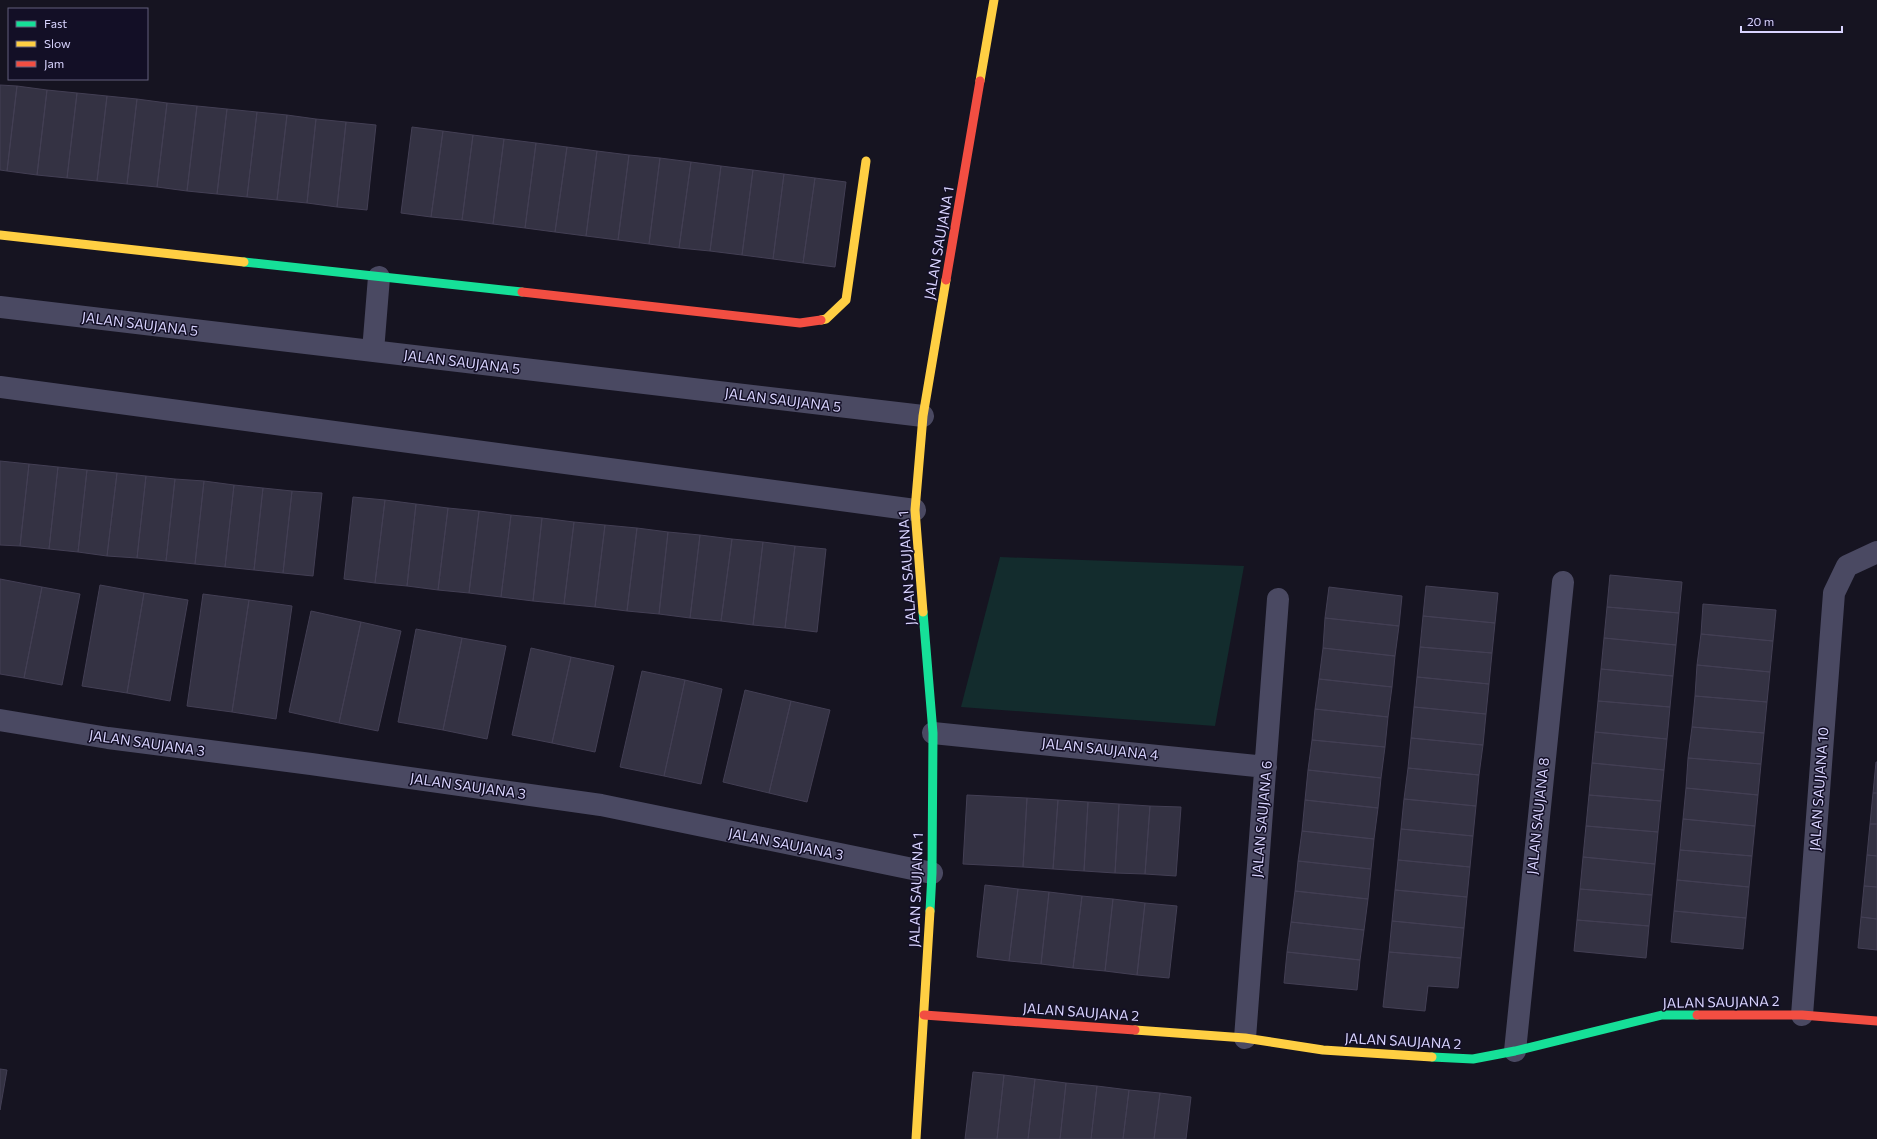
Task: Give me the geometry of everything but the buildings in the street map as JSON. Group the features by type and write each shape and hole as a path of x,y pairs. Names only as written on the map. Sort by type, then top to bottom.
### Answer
{"street":[{"name":"JALAN SAUJANA 1","path":"916,1139 932,873 933,733 915,510 923,416 994,0"},
{"path":"0,235 800,323 826,319 846,300 866,161"},
{"path":"373,351 380,277"},
{"name":"JALAN SAUJANA 5","path":"0,307 923,416"},
{"path":"0,387 915,510"},
{"name":"JALAN SAUJANA 10","path":"1802,1015 1834,593 1847,566 1877,552"},
{"name":"JALAN SAUJANA 8","path":"1515,1051 1563,582"},
{"name":"JALAN SAUJANA 6","path":"1245,1038 1278,600"},
{"name":"JALAN SAUJANA 3","path":"0,720 108,738 311,764 601,805 932,873"},
{"name":"JALAN SAUJANA 4","path":"933,733 1266,767"},
{"name":"JALAN SAUJANA 2","path":"924,1015 1245,1038 1324,1050 1473,1059 1515,1051 1662,1015 1802,1015 1877,1020"}],"green space":[{"path":"1000,557 1244,566 1215,726 961,707"}],"traffic: fast":[{"path":"244,262 522,292"},
{"path":"923,612 933,733 932,873 930,911"},
{"path":"1432,1057 1473,1059 1515,1051 1662,1015 1697,1015"}],"traffic: slow":[{"path":"980,81 994,0"},
{"path":"821,320 826,319 846,300 866,161"},
{"path":"0,235 244,262"},
{"path":"923,612 915,510 923,416 946,280"},
{"path":"916,1139 930,911"},
{"path":"1135,1030 1245,1038 1323,1050 1432,1057"}],"traffic: jam":[{"path":"946,280 980,81"},
{"path":"522,292 800,323 821,320"},
{"path":"924,1015 1135,1030"},
{"path":"1697,1015 1802,1015 1877,1021"}]}
